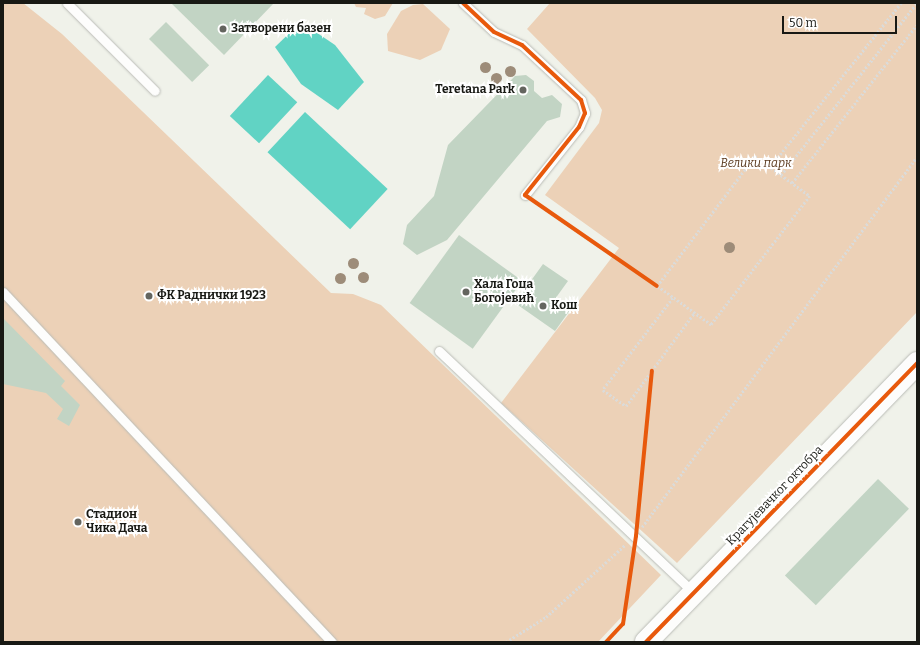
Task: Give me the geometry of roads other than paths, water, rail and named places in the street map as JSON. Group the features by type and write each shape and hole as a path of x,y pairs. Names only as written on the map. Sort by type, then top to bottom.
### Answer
{"street":[{"name":"Крагујевачког октобра","path":"646,642 917,363"}],"lane":[{"path":"67,3 155,91"},
{"path":"463,3 494,32 522,45 581,100 586,113 579,127 525,195"},
{"path":"3,292 332,642"},
{"path":"439,351 636,536 694,593"}],"water":[{"path":"301,22 335,45 364,82 338,110 301,84 275,47"},
{"path":"268,75 297,102 259,143 230,116"},
{"path":"305,112 388,189 350,229 267,152"}],"place":[{"name":"Затворени базен","path":"223,29"},
{"name":"Teretana Park","path":"523,90"},
{"name":"Хала Гоца Богојевић","path":"466,292"},
{"name":"ФК Раднички 1923","path":"149,296"},
{"name":"Кош","path":"543,306"},
{"name":"Стадион Чика Дача","path":"78,522"}],"park label":[{"name":"Велики парк","path":"756,164"}]}
